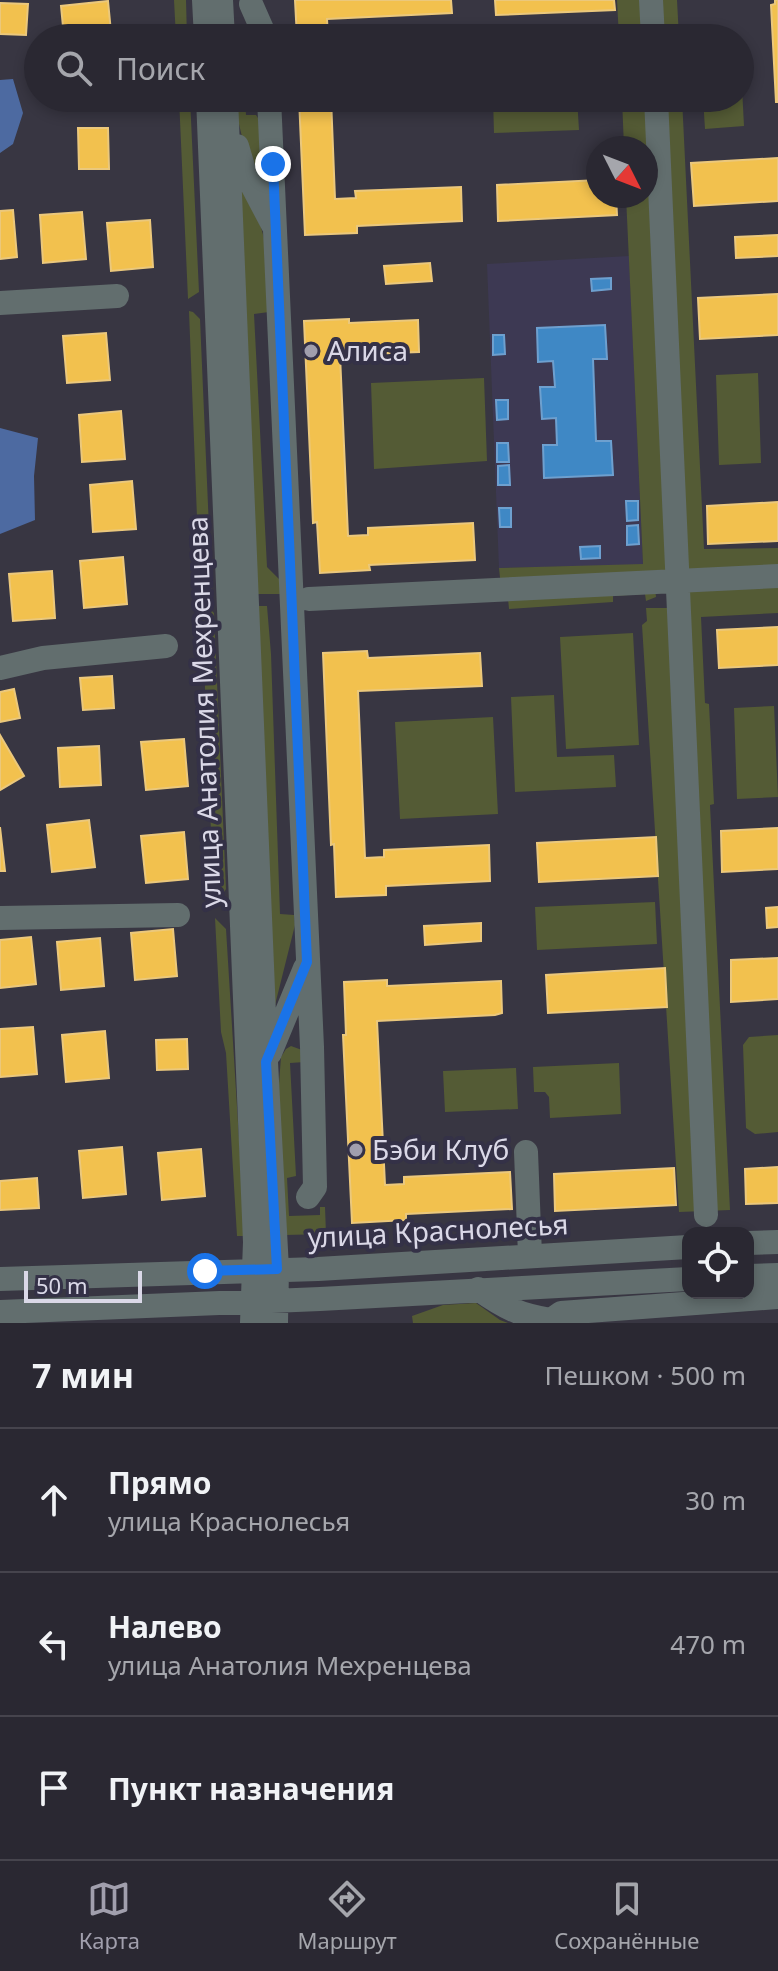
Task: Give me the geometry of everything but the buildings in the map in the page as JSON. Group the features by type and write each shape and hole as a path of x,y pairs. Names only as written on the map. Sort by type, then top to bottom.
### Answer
{"street":[{"path":"204,0 205,24"},
{"path":"221,0 222,24"},
{"path":"651,0 652,24"},
{"path":"251,4 260,24"},
{"name":"улица Анатолия Мехренцева","path":"209,112 266,1270"},
{"name":"улица Анатолия Мехренцева","path":"227,112 270,1053 264,1312"},
{"name":"улица Анатолия Мехренцева","path":"229,112 244,170 276,231"},
{"name":"улица Анатолия Мехренцева","path":"270,112 312,1047 315,1187 308,1197"},
{"path":"657,112 706,1215"},
{"path":"244,170 260,172 273,164"},
{"path":"0,303 117,296"},
{"path":"309,599 778,576"},
{"path":"0,668 43,658 166,646"},
{"path":"0,918 178,915"},
{"name":"улица Анатолия Мехренцева","path":"270,1053 307,962"},
{"path":"270,1053 283,1040 298,1040 312,1047"},
{"path":"526,1152 530,1255"},
{"path":"754,1243 778,1242"},
{"name":"улица Краснолесья","path":"0,1279 266,1270 682,1247"},
{"path":"754,1276 778,1275"},
{"path":"0,1312 69,1316 264,1312 478,1289 682,1279"},
{"path":"478,1289 522,1316 551,1320 561,1313 778,1297"}],"shaded area":[{"path":"629,256 643,565 499,568 487,264"}],"green space":[{"path":"174,0 186,0 187,24 175,24"},
{"path":"617,0 677,0 678,24 618,24"},
{"path":"180,112 191,112 199,292 188,299"},
{"path":"236,112 256,115 260,121 262,163 257,166 248,163"},
{"path":"493,112 578,112 579,130 494,133"},
{"path":"623,112 683,112 704,549 778,548 778,613 701,617 714,804 710,805 730,1210 679,1212 642,625 647,621 646,608 673,608 680,578 501,587 499,568 643,564 627,208 658,208 658,136 624,136"},
{"path":"704,112 743,112 744,126 705,129"},
{"path":"234,175 261,227 267,250 269,312 254,314 267,567 279,579 284,594 255,594"},
{"path":"189,311 200,319 212,598 204,599 200,595"},
{"path":"758,373 761,463 719,465 716,375"},
{"path":"484,378 487,461 374,469 371,383"},
{"path":"655,588 656,597 646,601 645,594 613,596 613,602 509,609 508,598"},
{"path":"256,606 267,606 271,654 280,914 294,915 295,925 274,1009"},
{"path":"204,611 214,613 226,889 214,904 202,615"},
{"path":"633,633 639,745 566,749 560,637"},
{"path":"554,695 557,757 614,755 616,787 515,792 511,697"},
{"path":"774,706 778,797 737,799 734,708"},
{"path":"493,717 498,814 400,819 395,722"},
{"path":"655,902 657,944 537,950 535,907"},
{"path":"215,918 226,929 245,1236 237,1236"},
{"path":"778,1035 778,1132 755,1134 746,1128 743,1045 749,1037"},
{"path":"291,1046 302,1050 305,1062 290,1063 296,1176 287,1178 289,1216 320,1215 320,1207 325,1207 326,1234 285,1235 278,1096 281,1057"},
{"path":"619,1063 621,1114 550,1118 549,1097 545,1092 534,1092 533,1067"},
{"path":"516,1068 518,1109 445,1112 443,1071"},
{"path":"476,1303 508,1323 413,1323 412,1316 443,1305"}],"water":[{"path":"13,79 23,113 13,144 0,153 0,80"},
{"path":"0,428 38,438 34,476 35,520 0,534"}],"place":[{"name":"Алиса","path":"311,351"},
{"name":"Бэби Клуб","path":"356,1150"}],"route":[{"path":"205,1271 277,1269 266,1062 307,962 273,164"}]}
